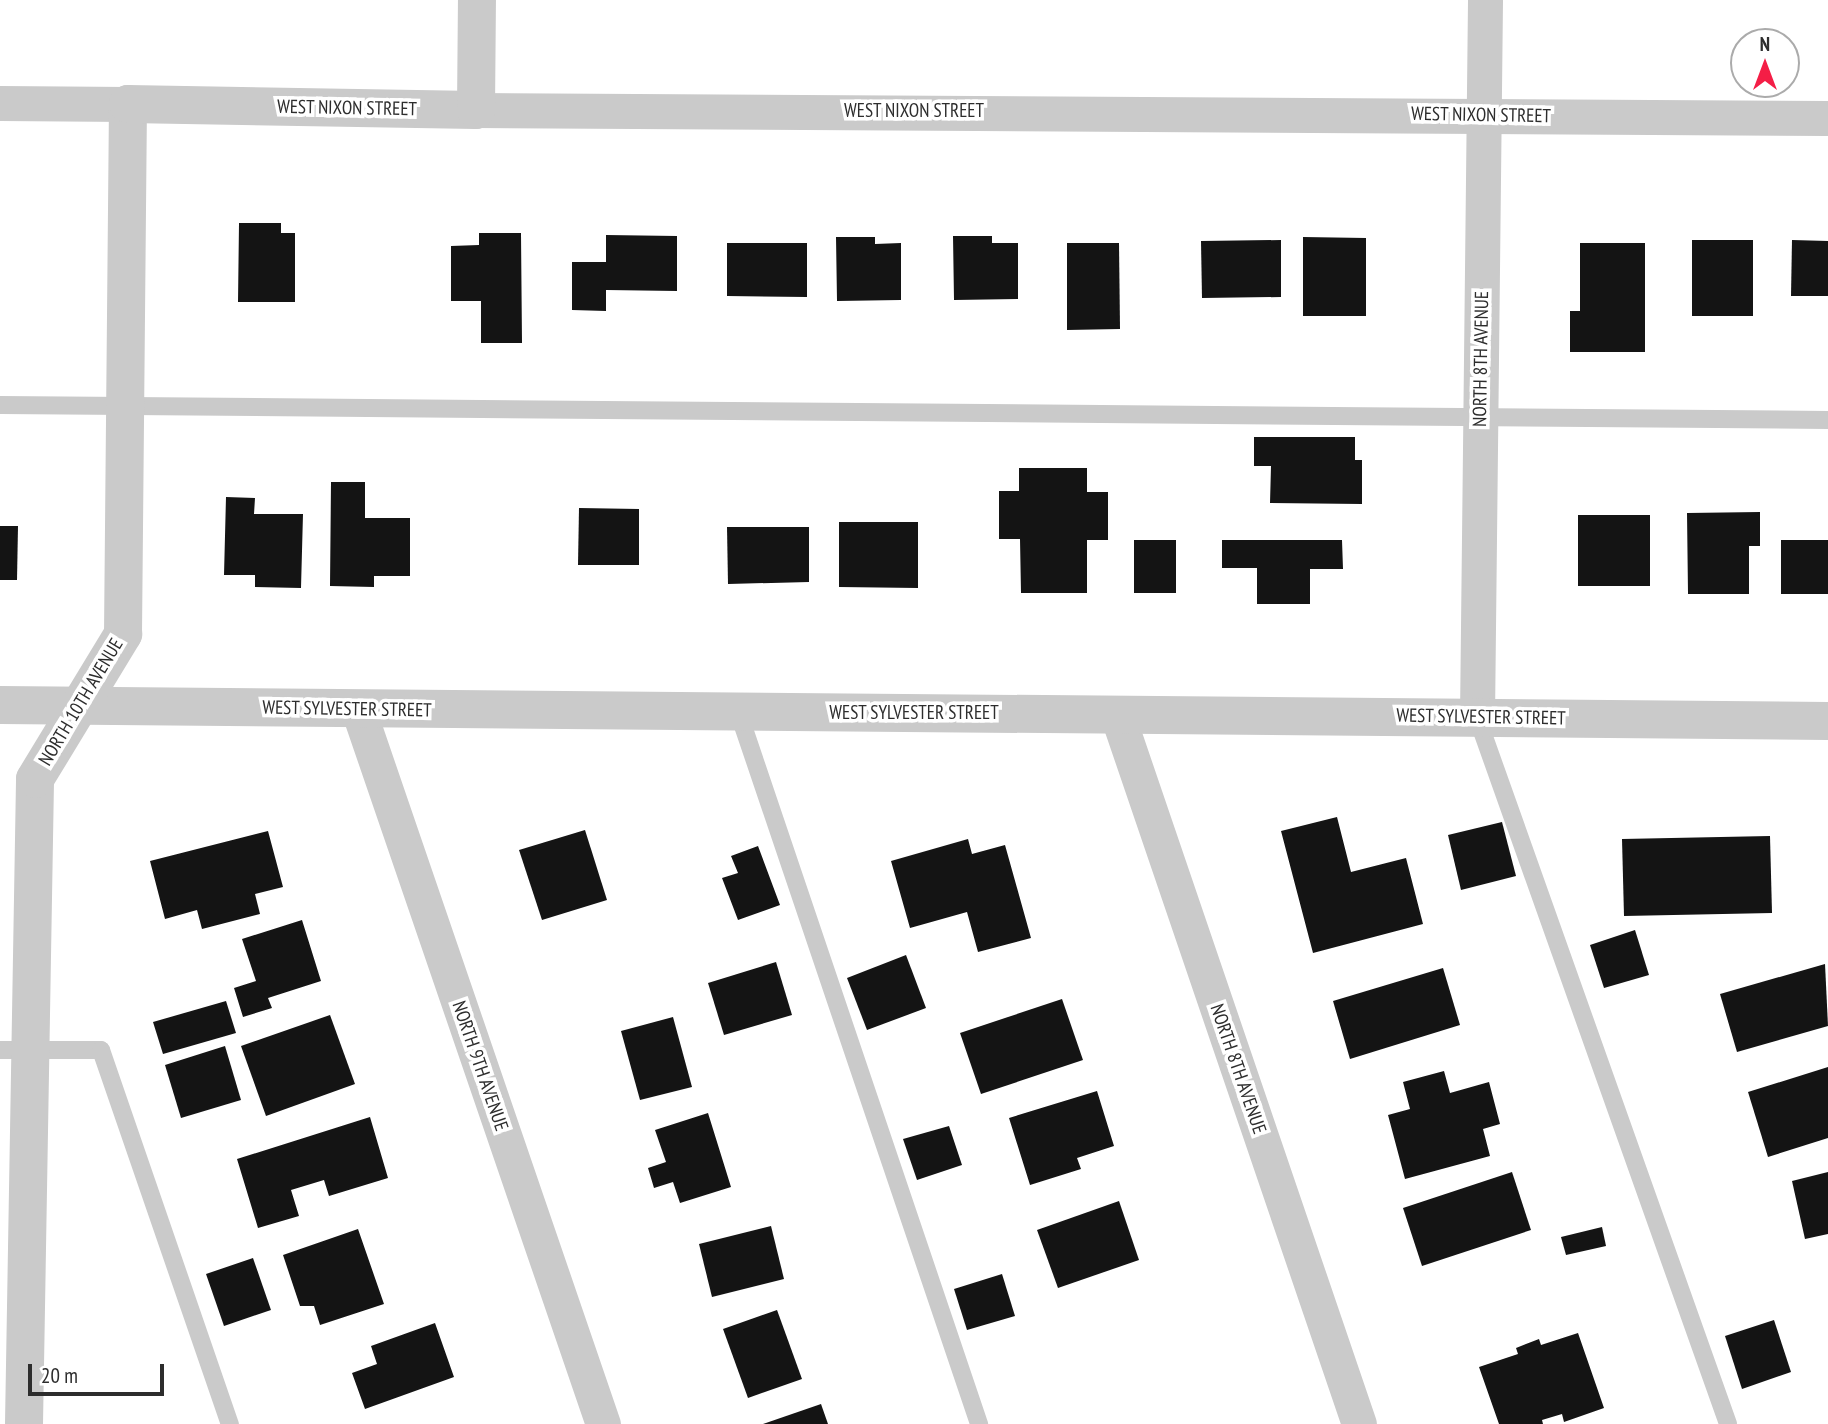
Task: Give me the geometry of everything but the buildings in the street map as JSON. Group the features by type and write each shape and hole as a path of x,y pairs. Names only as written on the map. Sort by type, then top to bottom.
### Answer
{"street":[{"path":"476,110 477,0"},
{"name":"NORTH 8TH AVENUE","path":"1477,717 1485,0"},
{"name":"WEST NIXON STREET","path":"0,103 476,110 1828,118"},
{"name":"NORTH 10TH AVENUE","path":"16,1407 15,1049 35,779 123,634 128,104"},
{"name":"WEST SYLVESTER STREET","path":"0,705 1828,721"},
{"name":"NORTH 9TH AVENUE","path":"358,709 603,1424"},
{"name":"NORTH 8TH AVENUE","path":"1117,714 1359,1424"}],"lane":[{"path":"0,405 1828,420"},
{"path":"738,711 979,1424"},
{"path":"1477,717 1728,1424"},
{"path":"15,1049 101,1050 230,1424"}]}
